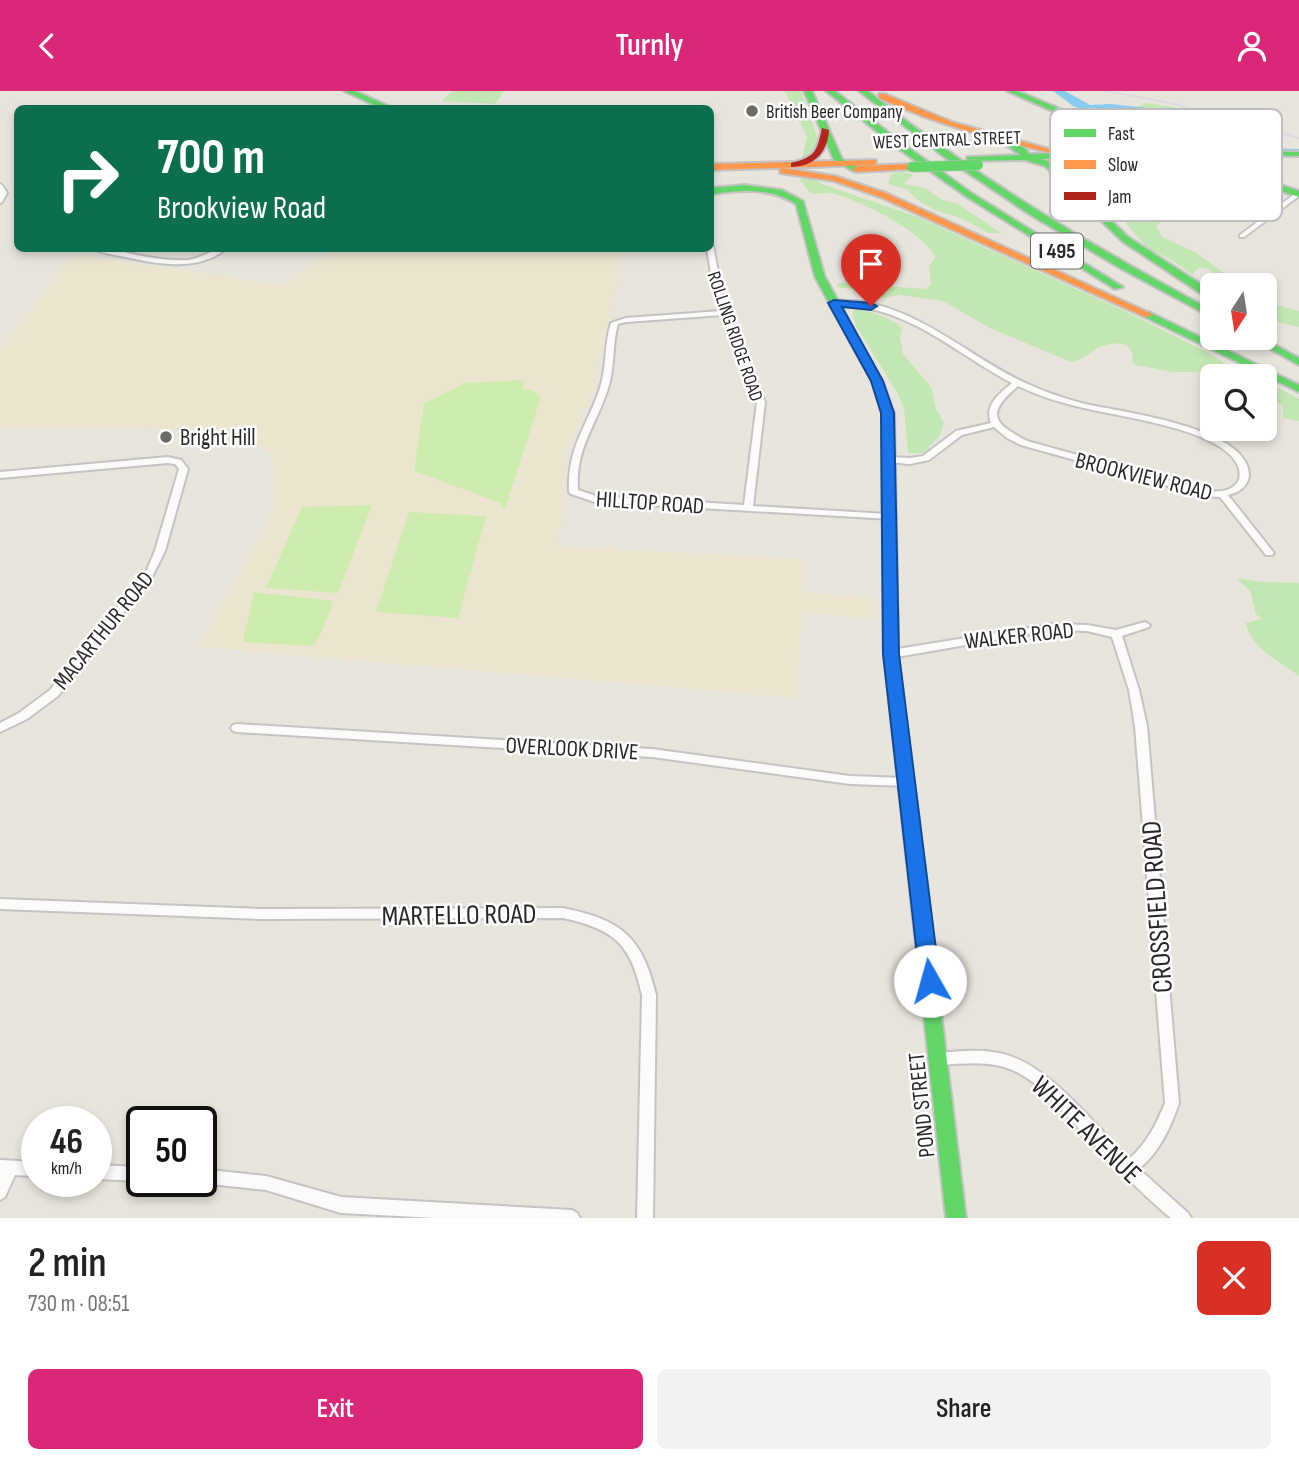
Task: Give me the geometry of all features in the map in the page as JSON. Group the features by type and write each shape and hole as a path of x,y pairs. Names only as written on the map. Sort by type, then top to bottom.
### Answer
{"main road":[{"path":"348,91 381,105"},
{"path":"808,91 825,130 849,166 863,181 896,200"},
{"name":"I 495","path":"830,91 910,155 1004,219 1106,280 1299,388"},
{"name":"I 495","path":"863,91 921,137 1007,196 1094,249 1200,308"},
{"path":"874,91 904,107 1004,140 1050,151"},
{"path":"1011,91 1050,109"},
{"path":"788,168 811,161 819,155 825,144 825,130"},
{"path":"1004,140 1023,151 1020,160"},
{"name":"WEST CENTRAL STREET","path":"714,169 974,162 1050,157"},
{"name":"WEST CENTRAL STREET","path":"1020,160 1050,162"},
{"name":"WEST CENTRAL STREET","path":"849,166 873,162 908,164"},
{"path":"1044,162 1050,168"},
{"path":"788,168 837,177 896,200 1127,303 1299,388"},
{"path":"1282,186 1298,194"},
{"name":"POND STREET","path":"714,191 751,187 772,189 797,199 804,211 814,261 881,390 888,413 891,654 956,1218"},
{"path":"1106,221 1125,239 1200,288"},
{"path":"1278,337 1299,350"},
{"path":"1277,350 1299,362"}],"street":[{"path":"0,186 4,193 0,201"},
{"path":"1282,206 1298,194"},
{"path":"1241,236 1261,221"},
{"path":"117,252 183,262 202,260 217,252"},
{"name":"ROLLING RIDGE ROAD","path":"711,252 716,286 725,313 761,402 748,509"},
{"name":"BROOKVIEW ROAD","path":"834,303 871,306 924,325 1017,383 1068,402 1181,427 1215,440 1238,458 1245,474 1240,487 1223,495 1203,493 1130,471 1051,452 1016,439 996,424"},
{"name":"HILLTOP ROAD","path":"725,313 615,323 611,332 604,386 574,456 573,489 578,495 590,498 888,517"},
{"path":"890,460 910,461 926,458 959,433 996,424 992,415 993,404 1017,383"},
{"name":"MACARTHUR ROAD","path":"0,475 167,460 178,462 183,467 160,551 149,575 54,693 23,716 0,728"},
{"path":"1223,495 1269,553"},
{"path":"1116,635 1145,625"},
{"name":"WALKER ROAD","path":"891,654 1053,627 1087,628 1116,635"},
{"name":"CROSSFIELD ROAD","path":"1116,635 1134,690 1141,726 1172,1103 1150,1152 1129,1168"},
{"name":"OVERLOOK DRIVE","path":"237,728 652,753 850,780 906,782"},
{"name":"MARTELLO ROAD","path":"0,904 260,914 563,913 588,918 615,930 641,961 649,995 645,1218"},
{"name":"WHITE AVENUE","path":"939,1059 988,1057 1006,1061 1027,1071 1044,1083 1183,1218"},
{"path":"0,1192 5,1168"},
{"path":"217,1178 266,1183 341,1205 572,1218"}],"shaded area":[{"path":"333,252 623,252 594,389 567,451 565,504 556,546 805,559 802,592 873,598 874,618 801,613 798,698 198,647 268,525 274,502 272,454 248,439 152,428 0,429 0,351 73,255 284,285"}],"green space":[{"path":"452,91 504,91 495,104 442,101"},
{"path":"785,91 801,91 819,142 807,158 802,159 807,137"},
{"path":"1146,103 1178,109 1132,109"},
{"path":"892,173 913,174 904,184 925,188 942,200 956,203 1001,233 988,233 963,219 935,210 906,189 888,184"},
{"path":"814,178 822,184 915,216 1131,314 1212,355 1224,364 1200,364 1200,372 1173,372 1136,365 1132,362 1133,354 1127,345 1117,344 1102,346 1071,362 990,328 943,301 900,295 876,299 860,290 837,287 838,283 847,283 925,289 931,285 929,266 935,258 920,238 890,218 842,196 810,193 800,180"},
{"path":"1124,221 1162,221 1156,226 1162,237 1195,252 1224,273 1198,268 1192,275 1170,259 1147,248"},
{"path":"1278,305 1299,311 1299,327 1278,322"},
{"path":"854,310 880,315 899,325 902,329 900,337 903,354 931,387 936,409 944,423 940,435 924,453 908,453 904,409 898,394 856,326 852,314"},
{"path":"524,380 523,389 530,389 541,397 504,512 501,503 414,471 424,403 465,383"},
{"path":"1277,387 1299,399 1299,421 1283,418 1283,406 1277,402"},
{"path":"372,505 338,593 266,588 302,507"},
{"path":"409,512 486,516 458,618 376,612"},
{"path":"1236,578 1299,583 1299,676 1254,641 1246,623 1262,619 1256,614 1250,591"},
{"path":"254,592 334,601 319,638 312,646 243,642"}],"waterway":[{"path":"1058,91 1076,104 1096,109"},
{"path":"1096,109 1103,109"},
{"path":"1103,109 1129,109"},
{"path":"1282,152 1299,152"}],"railway":[{"path":"1105,91 1192,109"},
{"path":"1282,133 1299,138"}],"traffic: fast":[{"path":"348,91 381,105"},
{"path":"808,91 838,160 856,169"},
{"path":"830,91 864,119 970,195 1118,287"},
{"path":"863,91 946,155 1032,212 1200,308"},
{"path":"1011,91 1054,109"},
{"path":"1004,140 1023,151 1026,157 1050,166"},
{"path":"1282,154 1299,154"},
{"path":"970,159 1050,156"},
{"path":"912,167 978,165"},
{"path":"1282,188 1299,194"},
{"path":"714,191 768,189 790,196 800,203 820,277 877,381 888,413 890,578"},
{"path":"1107,221 1125,239 1200,288"},
{"path":"1149,315 1299,389"},
{"path":"1277,350 1299,362"},
{"path":"916,872 956,1218"}],"traffic: slow":[{"path":"882,96 950,123 1050,151"},
{"path":"714,167 873,162"},
{"path":"856,169 912,167"},
{"path":"783,171 835,179 883,195 1149,315"}],"traffic: jam":[{"path":"794,165 808,161 821,150 825,130"},
{"path":"890,578 891,654 916,872"}],"place":[{"name":"British Beer Company","path":"752,111"},
{"name":"Bright Hill","path":"166,437"}],"route":[{"path":"871,306 834,303 877,381 888,413 891,654 930,981"}]}
